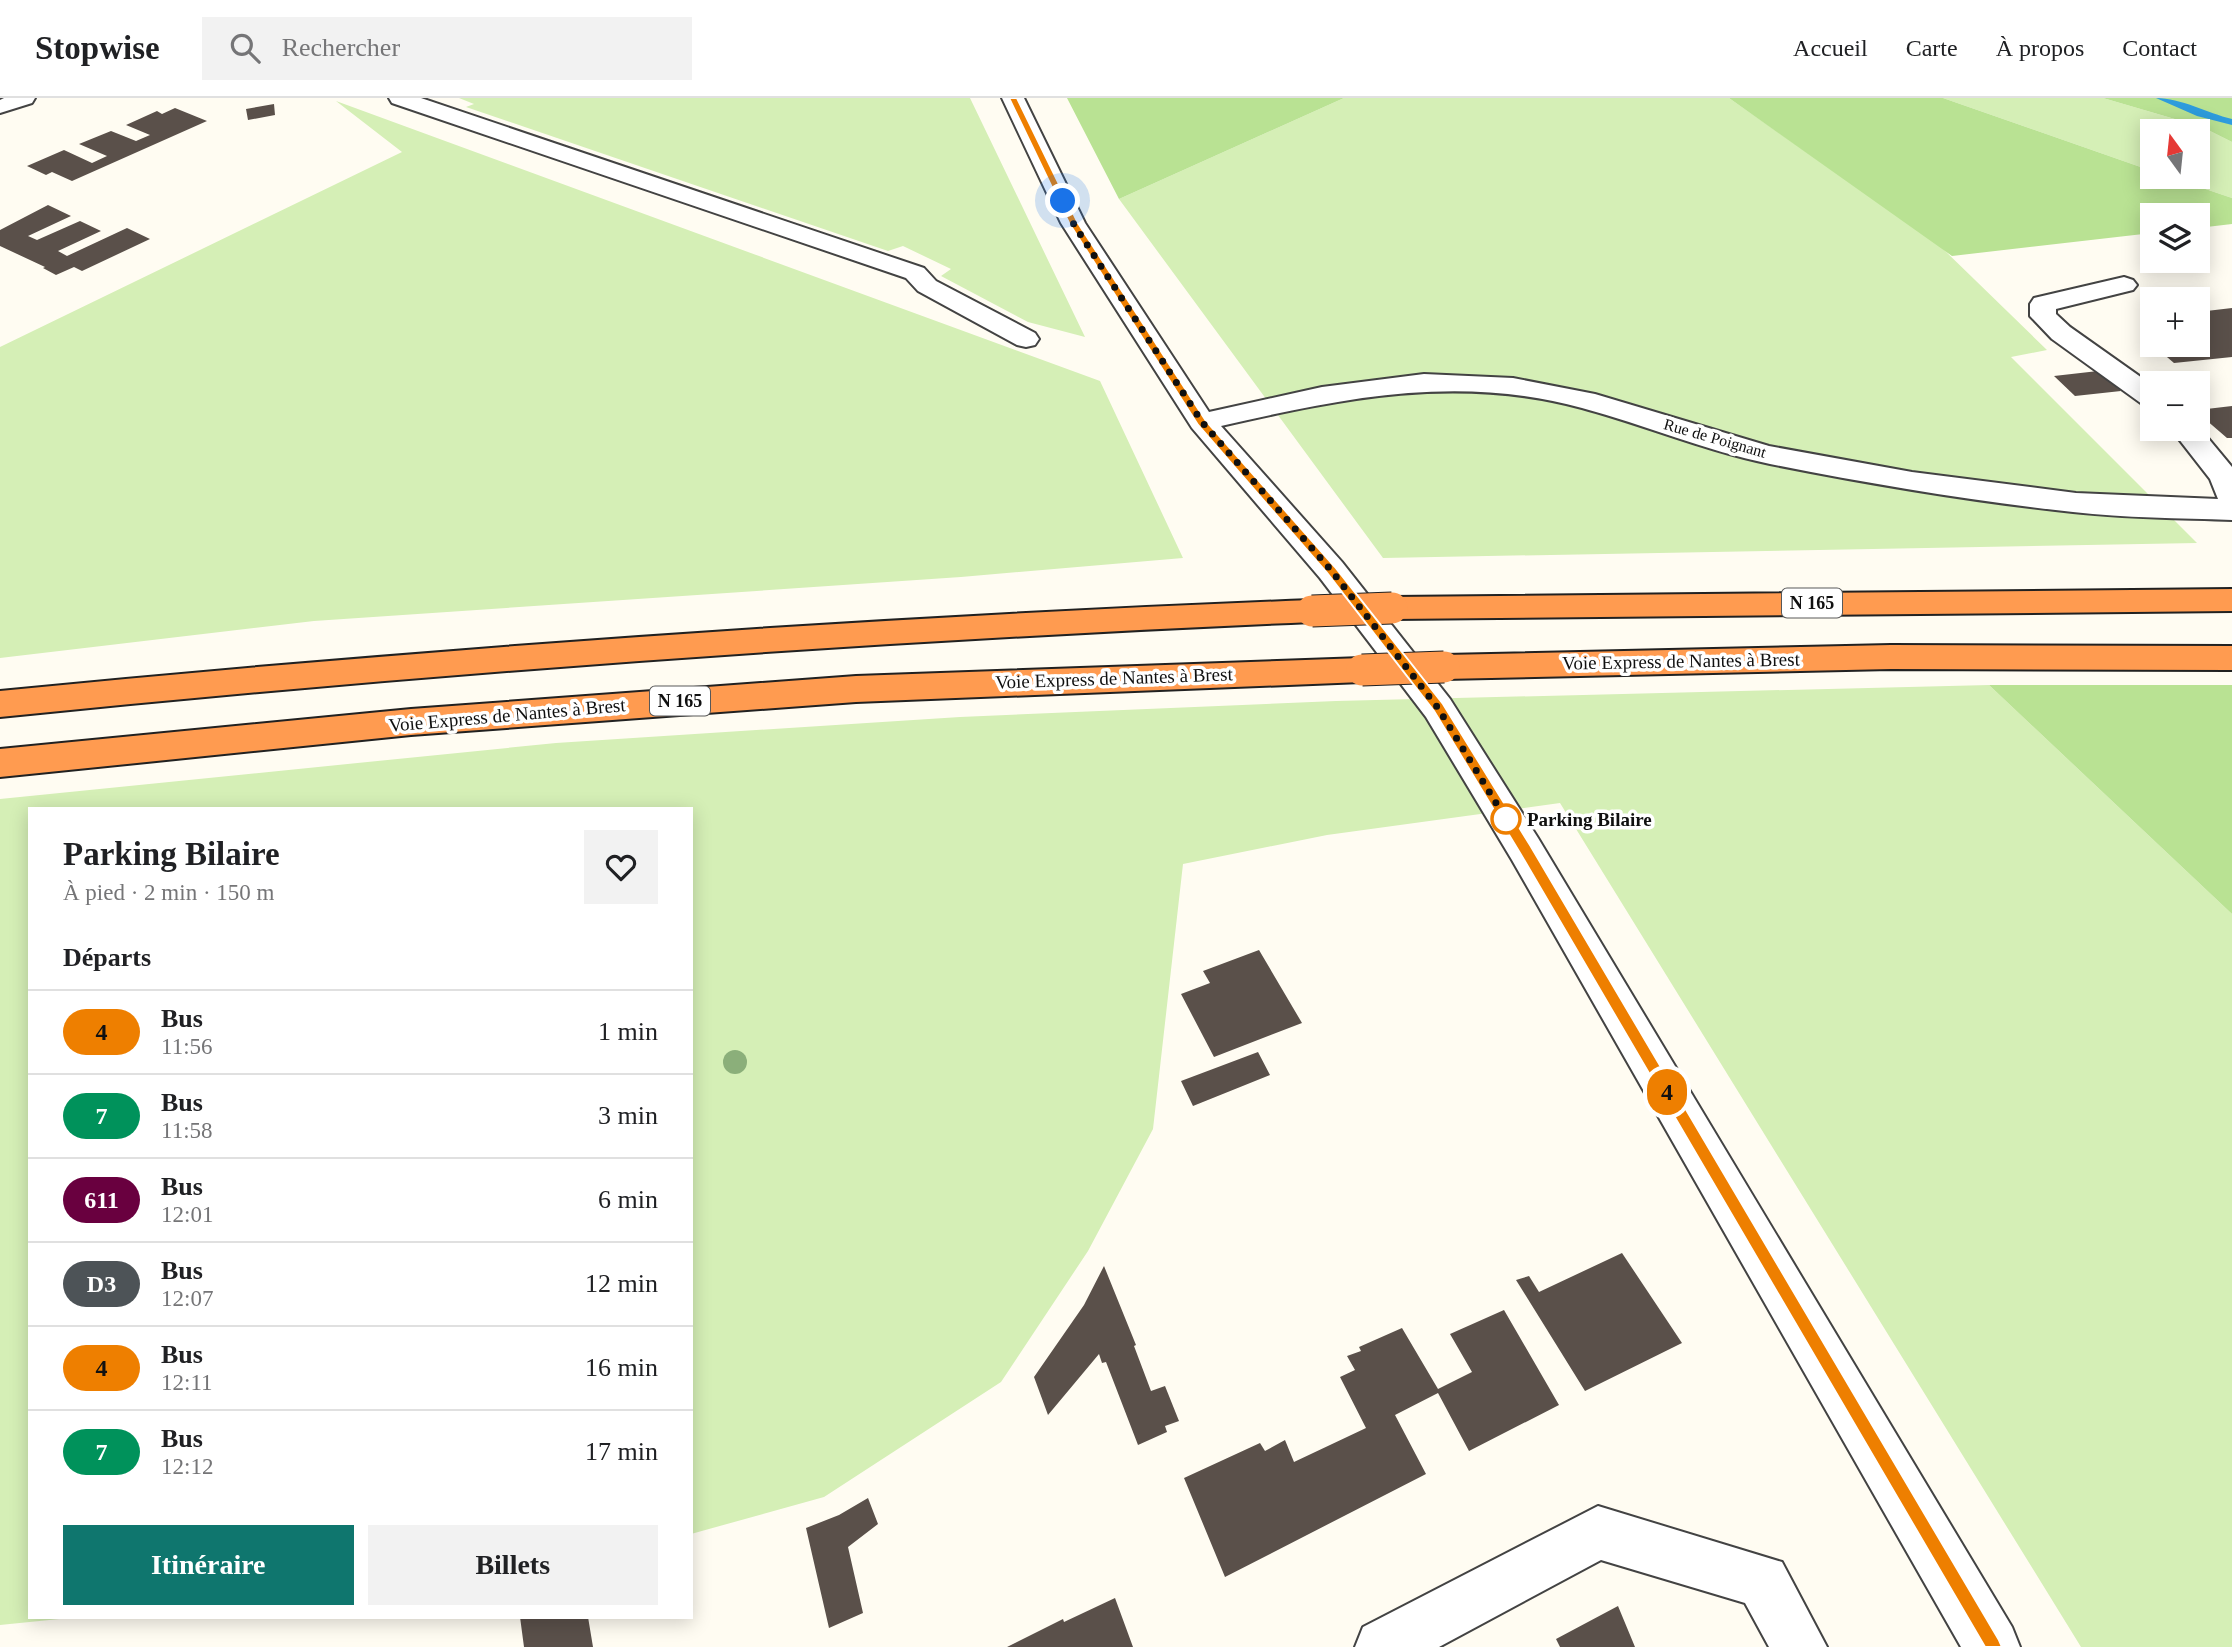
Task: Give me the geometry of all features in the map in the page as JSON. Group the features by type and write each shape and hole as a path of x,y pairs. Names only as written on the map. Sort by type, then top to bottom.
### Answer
{"highway":[{"name":"N 165","path":"0,704 242,679 642,646 920,629 1392,608 2232,600"},
{"name":"Voie Express de Nantes à Brest","path":"0,763 411,722 842,690 1444,667 1891,657 2232,658"}],"street":[{"path":"0,107 24,98"},
{"path":"400,98 915,273 927,286 1026,339"},
{"path":"1013,98 1073,223 1202,422 1331,570 1438,708 1525,849 1992,1647"},
{"path":"2124,285 2043,304 2043,316 2061,333 2140,389"},
{"name":"Rue de Poignant","path":"1202,422 1322,395 1423,382 1513,386 1585,400 1766,454 1912,481 2076,503 2232,510"},
{"path":"2195,441 2224,477 2232,498"},
{"path":"1383,1647 1598,1533 1763,1581 1799,1647"}],"green space":[{"path":"459,98 970,98 1085,337 1028,322 941,276 951,269 903,246 888,251 466,107 474,104"},
{"path":"1067,98 1344,98 1119,199"},
{"path":"1344,98 1729,98 1939,245 2047,350 2011,357 2197,543 1383,558 1119,199"},
{"path":"1729,98 1943,98 2140,167 2140,189 2205,189 2232,198 2232,224 2210,227 2210,203 2140,203 2140,234 1952,256"},
{"path":"1943,98 2103,98 2175,119 2140,119 2140,167"},
{"path":"2103,98 2232,98 2232,142 2210,131 2210,119 2175,119"},
{"path":"336,101 1100,381 1183,558 961,577 314,621 0,658 0,347 402,152"},
{"path":"2210,131 2232,142 2232,198 2205,189 2210,189"},
{"path":"1989,685 2232,914 2232,1647 2081,1647 1560,803 1327,835 1183,864 1153,1129 1088,1251 1001,1382 824,1497 693,1533 693,807 28,807 28,1619 59,1619 0,1625 0,799 556,743 960,717 1336,701"},
{"path":"1989,685 2232,685 2232,914"}],"building":[{"path":"274,104 275,115 248,120 246,109"},
{"path":"175,108 207,121 72,181 52,172 46,175 27,166 64,150 92,163 107,156 79,144 111,131 136,141 150,135 126,125 157,111 162,114"},
{"path":"48,205 71,216 28,236 37,240 80,221 101,231 58,251 67,256 127,228 150,239 82,271 74,267 56,275 0,246 0,230"},
{"path":"2232,308 2232,357 2174,363 2167,357 2210,357 2210,311"},
{"path":"2098,371 2121,391 2075,396 2054,376"},
{"path":"2232,406 2232,438 2227,438 2210,423 2210,409"},
{"path":"1259,950 1302,1023 1214,1057 1181,994 1210,983 1203,971"},
{"path":"1258,1052 1270,1075 1193,1106 1181,1081"},
{"path":"1622,1253 1682,1343 1585,1391 1516,1280 1529,1276 1539,1292"},
{"path":"1104,1266 1136,1345 1134,1346 1151,1391 1165,1386 1179,1421 1165,1426 1167,1432 1138,1445 1106,1362 1102,1363 1099,1354 1048,1415 1034,1377 1084,1305"},
{"path":"1504,1310 1559,1405 1469,1451 1438,1393 1395,1415 1426,1474 1225,1577 1184,1478 1260,1443 1265,1451 1285,1440 1294,1462 1366,1428 1340,1377 1355,1370 1347,1356 1361,1351 1359,1347 1402,1328 1438,1389 1472,1372 1450,1334"},
{"path":"868,1498 878,1524 848,1547 863,1613 829,1628 806,1528 839,1515"},
{"path":"1115,1598 1133,1647 1007,1647 1063,1619 1064,1622"},
{"path":"1618,1606 1635,1647 1560,1647 1556,1639"},
{"path":"520,1619 588,1619 593,1647 524,1647"}],"waterway":[{"path":"2161,98 2200,114 2232,122"}],"bus line":[{"name":"4","path":"1013,98 1073,223 1202,422 1331,570 1438,708 1525,849 1992,1647"}],"place":[{"name":"Parking Bilaire","path":"1506,819"}],"route":[{"path":"1063,201 1073,223 1202,422 1331,570 1438,708 1510,826 1506,819"}]}
